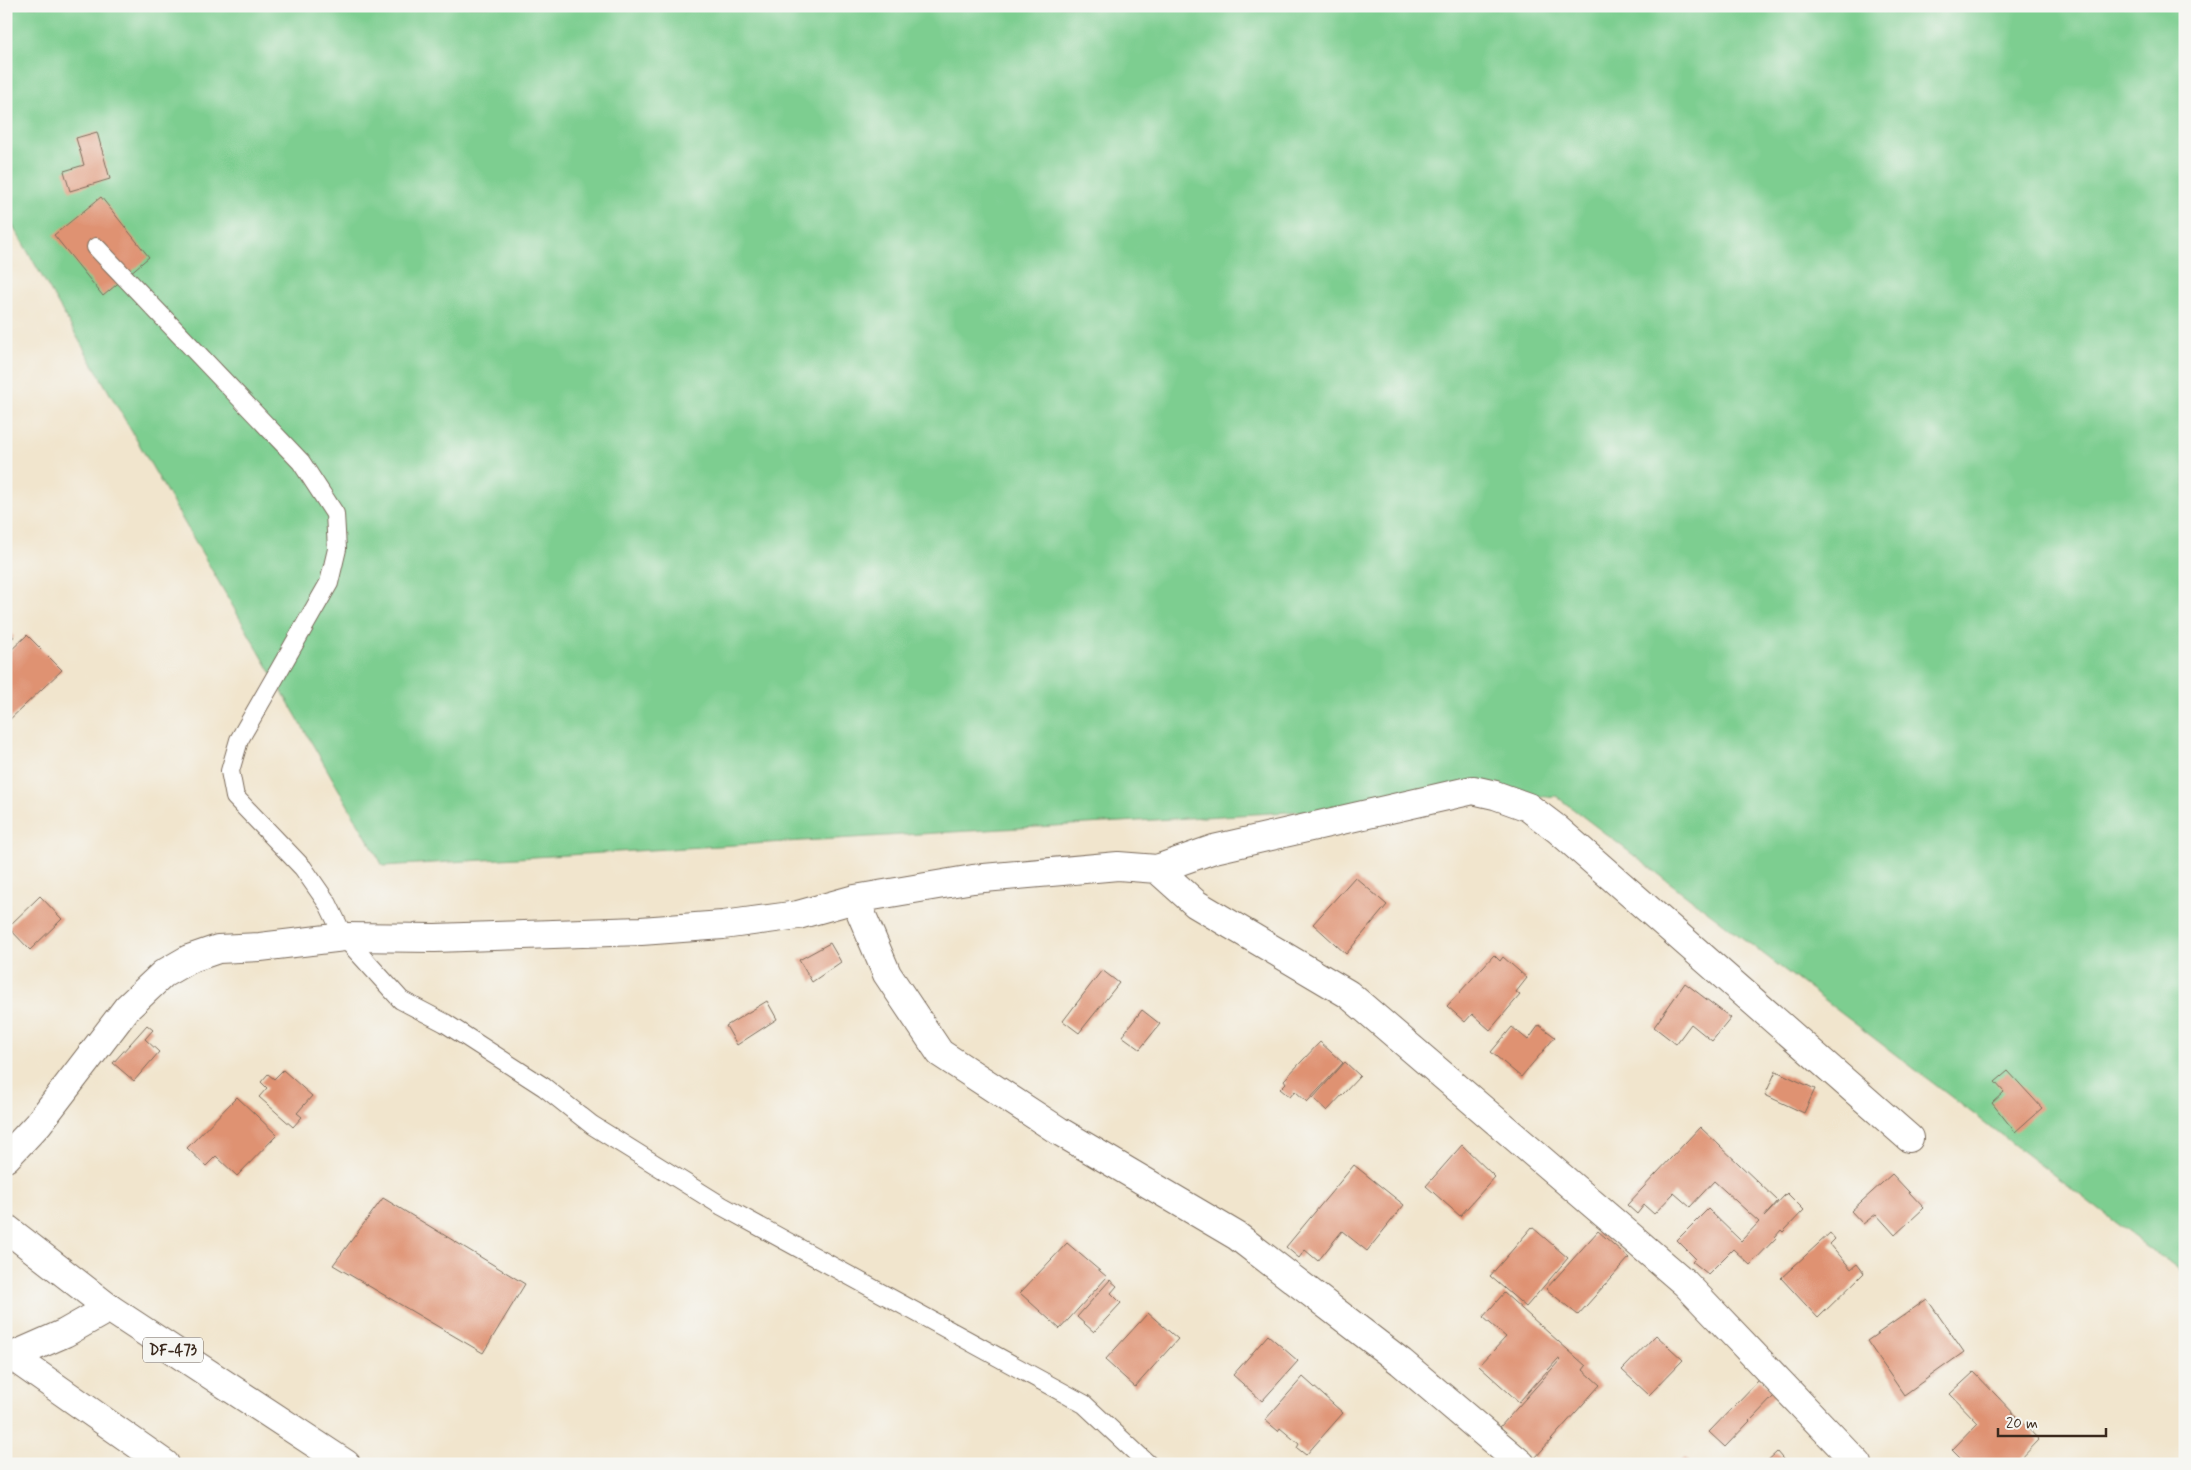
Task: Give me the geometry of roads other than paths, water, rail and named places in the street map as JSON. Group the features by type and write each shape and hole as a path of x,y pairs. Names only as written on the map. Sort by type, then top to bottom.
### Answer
{"street":[{"path":"6,1158 38,1124 127,1008 163,974 189,959 218,949 260,947 344,937 435,938 641,931 723,925 798,915 855,899 973,880 1039,872 1118,866 1157,869 1214,850 1473,790 1496,794 1528,807 1557,829 1909,1138"},
{"path":"1157,869 1196,904 1348,994 1685,1283 1858,1464"},
{"path":"855,899 887,974 940,1053 1059,1132 1237,1236 1401,1362 1521,1464"},
{"name":"DF-473","path":"6,1228 108,1308 346,1464"},
{"path":"9,1358 65,1333 108,1308"},
{"path":"9,1358 166,1464"}],"lane":[{"path":"96,247 301,462 335,514 338,549 330,583 239,740 230,771 235,797 303,868 328,904 344,937 401,1000 445,1023 544,1087 592,1125 722,1206 1084,1404 1148,1464"}]}
